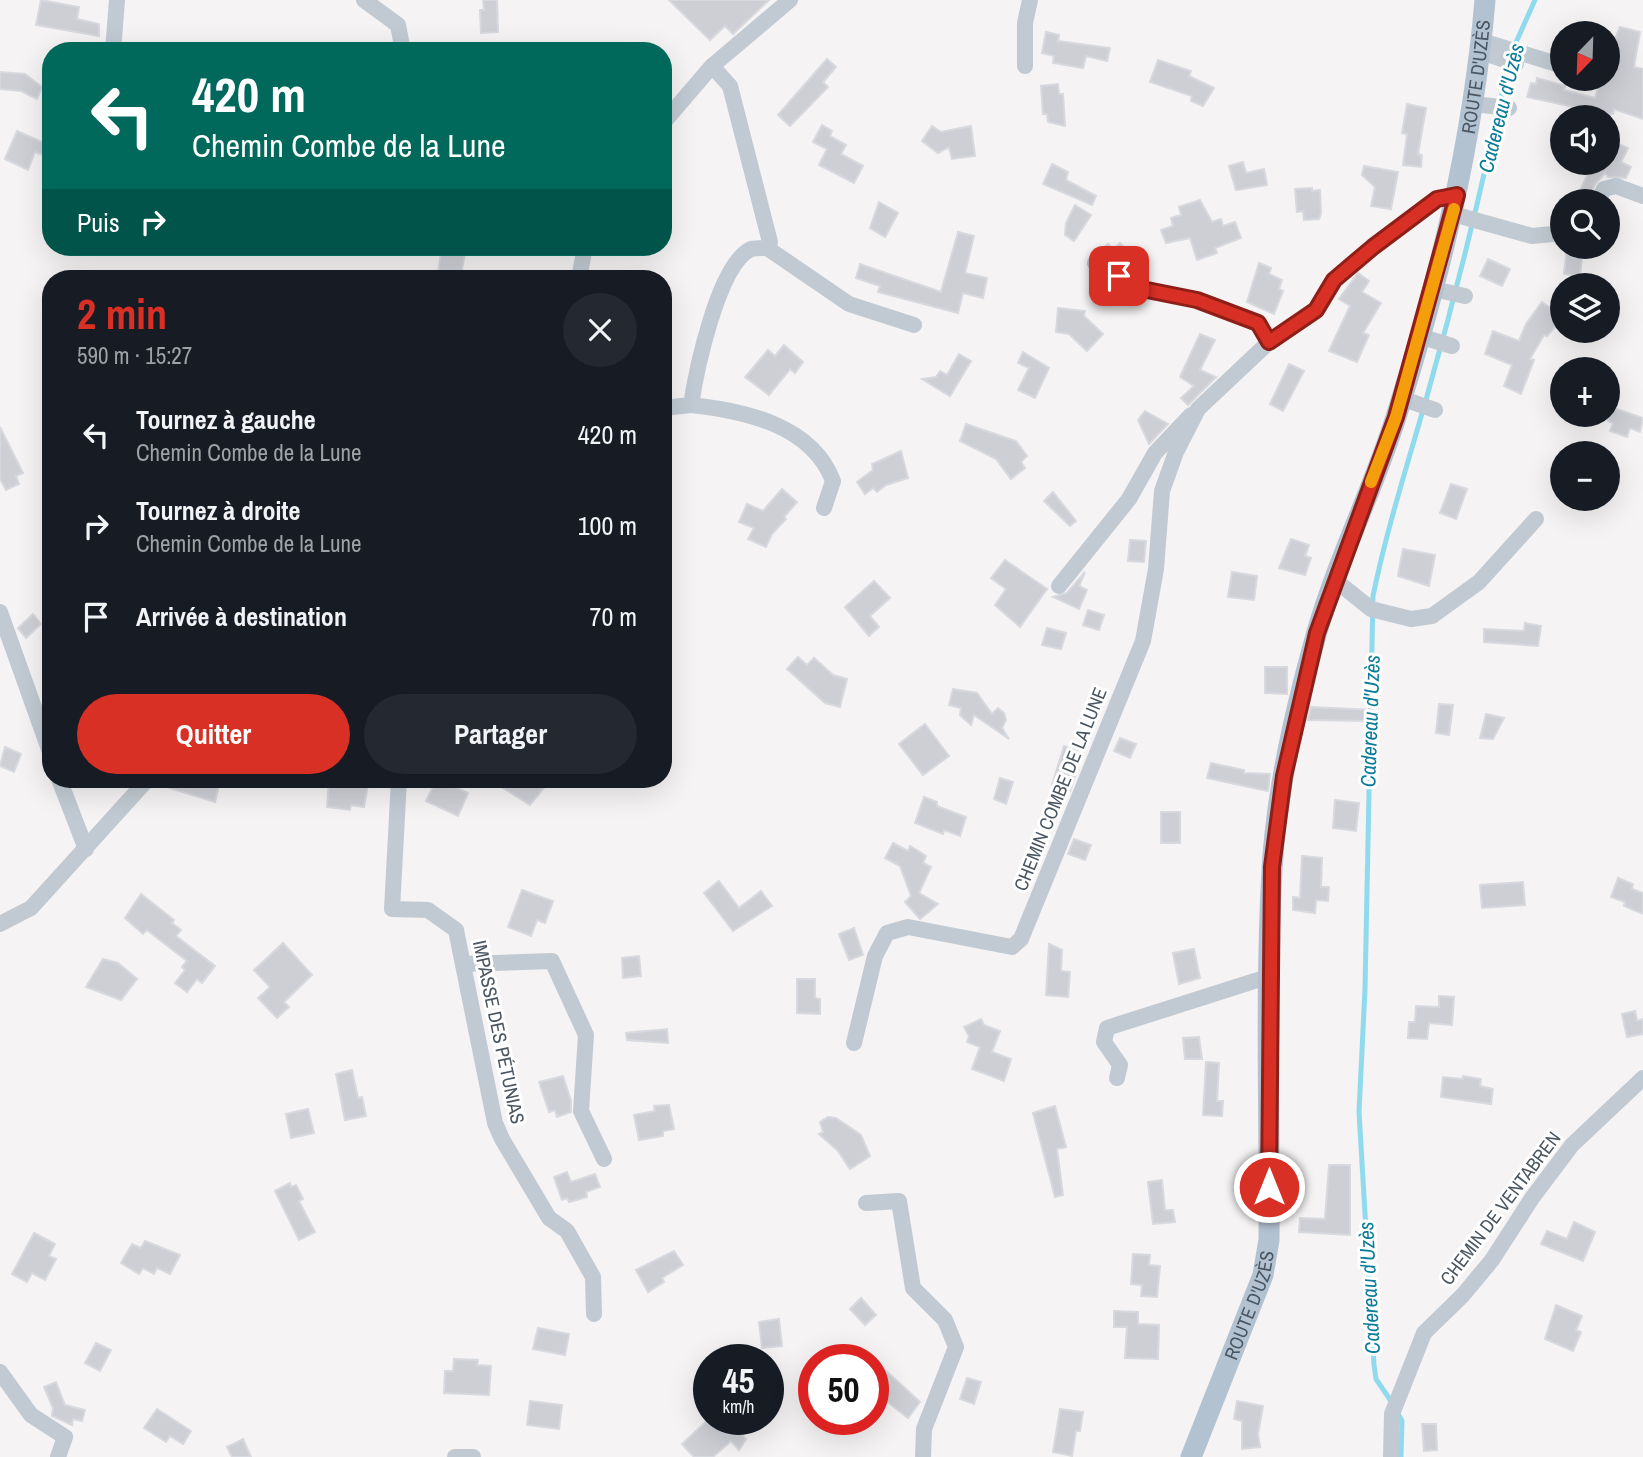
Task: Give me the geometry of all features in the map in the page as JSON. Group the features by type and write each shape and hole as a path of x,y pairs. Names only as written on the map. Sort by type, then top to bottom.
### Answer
{"main road":[{"name":"ROUTE D'UZÈS","path":"1191,1457 1263,1275 1269,1240 1272,867 1284,776 1317,633 1335,580 1408,401 1438,290 1480,104 1500,53 1485,0"}],"street":[{"path":"114,42 117,0"},
{"path":"364,0 398,25 401,42"},
{"path":"672,113 712,66 790,0"},
{"path":"1026,66 1025,23 1030,0"},
{"path":"1500,53 1550,63"},
{"path":"712,66 730,86 770,242 767,248"},
{"path":"1480,104 1509,108"},
{"path":"1604,189 1616,186 1643,196"},
{"name":"CHEMIN COMBE DE LA LUNE","path":"1059,586 1129,499 1155,453 1177,427 1269,342 1316,310 1334,280 1373,247 1437,199 1457,209"},
{"path":"1457,209 1484,224 1532,236 1550,234"},
{"path":"691,405 696,368 725,283 738,261 751,249 767,248 849,304 914,325"},
{"path":"1096,263 1142,289 1197,300 1258,323 1269,342"},
{"path":"1438,290 1465,296"},
{"path":"1426,338 1452,346"},
{"path":"1408,401 1435,410"},
{"path":"672,407 691,405 736,410 776,425 807,443 826,461 833,481 824,508"},
{"name":"CHEMIN COMBE DE LA LUNE","path":"854,1043 875,956 887,933 908,927 1012,947 1021,939 1143,641 1156,569 1162,491 1176,452 1198,410"},
{"path":"1335,580 1378,611 1411,619 1432,616 1479,582 1536,519"},
{"path":"0,612 42,730"},
{"path":"62,788 86,849"},
{"path":"0,924 31,908 140,788"},
{"name":"IMPASSE DES PÉTUNIAS","path":"399,788 392,909 428,910 456,930 495,1123 549,1218 568,1231 593,1277 594,1314"},
{"path":"463,964 552,961 586,1035 581,1111 604,1159"},
{"path":"1118,1078 1120,1065 1104,1042 1107,1028 1270,976"},
{"name":"CHEMIN DE VENTABREN","path":"1391,1457 1395,1407 1424,1333 1463,1295 1492,1260 1532,1198 1572,1145 1643,1078"},
{"path":"866,1203 899,1201 913,1288 944,1320 956,1347 924,1429 923,1457"},
{"path":"0,1372 31,1415 65,1437 58,1457"},
{"path":"455,1457 473,1457"}],"building":[{"path":"41,0 79,7 77,19 99,24 99,36 36,25"},
{"path":"483,0 497,0 498,32 481,33 480,10 484,10"},
{"path":"669,0 769,0 733,34 725,26 710,40"},
{"path":"1620,27 1640,32 1634,67 1643,69 1643,119 1620,111 1620,105 1564,105 1527,97 1531,83 1536,84 1537,78 1550,82 1550,91 1568,91 1595,98 1597,91 1620,91"},
{"path":"1046,32 1059,35 1058,41 1110,48 1107,61 1086,56 1083,68 1053,63 1054,56 1042,53"},
{"path":"827,59 836,67 823,82 828,87 790,126 778,115"},
{"path":"1158,60 1191,71 1189,76 1214,88 1203,106 1191,101 1192,96 1150,82"},
{"path":"0,72 25,74 42,87 37,99 21,91 0,89"},
{"path":"1058,84 1059,94 1063,94 1065,126 1048,122 1047,114 1043,114 1041,86"},
{"path":"1407,104 1426,108 1418,154 1422,155 1421,167 1403,165 1407,134 1402,133"},
{"path":"822,125 832,131 830,136 846,145 841,154 863,166 854,183 819,165 827,149 813,142"},
{"path":"932,126 941,132 971,126 975,156 952,159 949,147 938,153 922,141"},
{"path":"17,131 42,142 42,155 35,152 28,170 5,159"},
{"path":"1620,145 1628,148 1621,162 1631,167 1626,178 1606,175 1620,175"},
{"path":"1243,162 1246,173 1264,169 1267,185 1236,190 1229,166"},
{"path":"1052,164 1068,172 1066,180 1096,196 1092,205 1043,184"},
{"path":"1364,166 1398,172 1391,209 1371,206 1375,187 1362,175"},
{"path":"1587,175 1603,175 1593,189 1581,189"},
{"path":"1312,188 1312,191 1320,190 1321,213 1319,219 1304,220 1303,211 1297,212 1295,189"},
{"path":"1200,200 1212,222 1221,219 1223,226 1235,222 1241,238 1215,248 1217,253 1197,260 1190,238 1166,243 1161,230 1173,226 1171,218 1181,215 1179,207"},
{"path":"879,202 898,213 885,237 870,228"},
{"path":"1075,205 1091,215 1074,241 1065,235 1066,223"},
{"path":"958,232 974,236 965,273 987,278 983,298 963,293 958,313 878,292 880,286 856,278 860,264 941,292"},
{"path":"1120,243 1141,267 1134,273 1098,253 1108,244 1113,250"},
{"path":"441,256 464,256 462,270 438,270"},
{"path":"1488,259 1510,269 1502,286 1480,276"},
{"path":"1566,259 1582,259 1580,273 1564,273"},
{"path":"1259,263 1271,268 1269,274 1282,280 1279,289 1283,291 1274,314 1247,302"},
{"path":"1358,273 1369,281 1362,292 1381,303 1363,333 1369,335 1357,362 1329,351 1350,306 1339,299"},
{"path":"1542,302 1550,308 1550,332 1544,335 1530,359 1534,360 1521,394 1504,386 1512,365 1485,354 1493,331 1519,341 1526,324"},
{"path":"1058,308 1085,311 1084,316 1103,334 1087,351 1069,334 1056,332"},
{"path":"1200,334 1215,340 1200,370 1216,377 1188,405 1181,398 1194,386 1180,377"},
{"path":"784,345 803,362 795,373 790,369 769,395 745,377 768,350 775,356"},
{"path":"1023,352 1049,368 1035,398 1018,390 1029,368 1018,363"},
{"path":"959,354 971,361 950,396 922,379 936,377 940,371 947,375"},
{"path":"1289,364 1304,371 1283,411 1270,404"},
{"path":"1620,410 1643,418 1640,432 1630,428 1627,437 1610,431 1612,427 1620,427"},
{"path":"1145,411 1168,424 1149,444 1138,420"},
{"path":"966,424 1016,441 1027,456 1021,462 1025,468 1011,479 996,459 960,441"},
{"path":"0,427 23,473 16,476 19,484 6,490 0,479"},
{"path":"901,451 908,478 886,485 877,492 873,488 865,494 857,482 873,470 872,464"},
{"path":"1451,484 1467,489 1456,519 1440,513"},
{"path":"782,489 797,502 784,517 786,519 772,534 766,547 748,539 754,528 739,522 747,504 763,511"},
{"path":"1053,492 1076,521 1070,526 1044,501"},
{"path":"1291,539 1309,545 1305,556 1311,558 1305,575 1279,568"},
{"path":"1130,540 1146,541 1144,562 1128,561"},
{"path":"1403,549 1435,555 1429,586 1398,576"},
{"path":"1005,560 1047,589 1020,627 995,605 1006,589 991,578"},
{"path":"1085,572 1079,586 1087,590 1079,609 1053,597 1067,593"},
{"path":"1232,572 1257,576 1254,600 1228,597"},
{"path":"874,581 890,598 870,616 879,627 869,636 845,607"},
{"path":"1088,610 1104,615 1099,630 1083,625"},
{"path":"33,614 41,624 26,638 18,628"},
{"path":"1525,623 1541,626 1538,646 1484,642 1484,629 1524,631"},
{"path":"1047,628 1066,633 1061,649 1042,645"},
{"path":"798,657 807,665 814,658 833,675 847,679 840,707 825,703 787,669"},
{"path":"1265,667 1287,667 1287,694 1265,693"},
{"path":"953,689 977,693 992,714 998,708 1004,713 1006,720 1002,728 1009,739 974,715 971,725 960,715 961,708 949,705"},
{"path":"1439,704 1453,705 1449,735 1436,733"},
{"path":"1311,707 1372,710 1371,721 1308,720"},
{"path":"1486,714 1504,718 1493,739 1480,738"},
{"path":"925,724 949,756 923,775 899,744"},
{"path":"1120,738 1136,744 1130,758 1114,751"},
{"path":"1064,746 1077,751 1072,766 1078,768 1070,791 1052,785"},
{"path":"5,747 21,754 14,772 0,766"},
{"path":"1211,763 1244,770 1244,773 1270,774 1268,791 1207,778"},
{"path":"1000,778 1013,782 1006,804 994,799"},
{"path":"170,788 218,788 215,802"},
{"path":"328,788 367,788 364,807 351,805 350,810 327,807"},
{"path":"432,788 457,788 468,793 458,816 426,801"},
{"path":"503,788 544,788 530,805"},
{"path":"924,797 937,802 937,806 966,817 960,836 944,830 943,834 915,823"},
{"path":"1335,800 1359,803 1356,831 1333,828"},
{"path":"1161,812 1180,812 1180,843 1161,843"},
{"path":"1074,839 1091,845 1085,860 1068,854"},
{"path":"893,843 908,851 910,846 926,856 923,863 931,867 919,893 938,904 920,919 905,902 911,896 900,866 885,858"},
{"path":"1302,856 1322,858 1321,887 1329,887 1328,901 1316,900 1315,913 1293,910 1293,897 1300,898"},
{"path":"1618,878 1633,884 1632,889 1643,893 1643,914 1624,906 1625,902 1611,897"},
{"path":"719,881 739,908 761,891 772,906 733,931 704,893"},
{"path":"1523,882 1525,905 1482,908 1480,885"},
{"path":"522,890 553,901 545,923 537,920 531,936 508,927"},
{"path":"141,894 174,920 172,923 181,930 176,936 215,966 202,983 197,979 187,992 175,983 185,970 182,967 187,961 147,930 143,934 125,918"},
{"path":"854,928 863,955 849,960 839,934"},
{"path":"283,943 312,975 284,1002 289,1007 277,1018 258,998 270,987 254,970"},
{"path":"1049,944 1062,950 1061,971 1070,972 1068,997 1046,995"},
{"path":"1194,949 1200,978 1179,984 1173,953"},
{"path":"639,956 641,976 623,978 622,958"},
{"path":"103,959 118,963 137,979 121,1000 86,987"},
{"path":"797,979 815,979 815,998 820,999 820,1014 797,1013"},
{"path":"1439,996 1454,997 1452,1025 1429,1023 1427,1039 1408,1038 1409,1022 1415,1022 1416,1006 1439,1007"},
{"path":"1635,1011 1637,1021 1643,1019 1643,1034 1627,1037 1622,1014"},
{"path":"981,1019 984,1025 1000,1031 992,1052 1011,1059 1004,1081 972,1069 980,1047 967,1042 969,1036 964,1027"},
{"path":"667,1029 668,1043 627,1040 626,1033"},
{"path":"1199,1037 1202,1059 1185,1059 1183,1038"},
{"path":"1206,1062 1219,1063 1217,1101 1223,1101 1222,1116 1203,1115"},
{"path":"352,1070 358,1098 362,1097 366,1116 345,1120 336,1074"},
{"path":"563,1076 571,1101 571,1112 557,1117 555,1110 549,1112 539,1082"},
{"path":"1463,1076 1481,1079 1480,1086 1493,1089 1491,1104 1441,1097 1443,1077 1463,1079"},
{"path":"669,1105 674,1129 663,1131 663,1136 639,1140 634,1115 655,1111 654,1106"},
{"path":"1055,1106 1066,1147 1057,1149 1063,1195 1055,1197 1033,1113"},
{"path":"308,1109 314,1133 291,1138 286,1114"},
{"path":"828,1117 836,1118 861,1135 870,1156 850,1169 838,1151 819,1134 823,1132 820,1122"},
{"path":"1329,1165 1350,1165 1350,1235 1299,1232 1300,1218 1325,1219"},
{"path":"567,1172 571,1182 595,1174 600,1187 586,1192 587,1197 569,1202 567,1198 562,1200 554,1177"},
{"path":"1162,1180 1165,1210 1173,1210 1175,1222 1153,1224 1148,1182"},
{"path":"290,1183 291,1187 296,1185 303,1199 299,1201 315,1232 299,1240 275,1191"},
{"path":"1574,1222 1595,1232 1583,1261 1541,1244 1547,1231 1567,1239"},
{"path":"34,1233 55,1244 49,1256 56,1259 45,1280 32,1273 27,1282 12,1274"},
{"path":"145,1241 180,1255 170,1274 157,1268 154,1274 143,1268 139,1274 121,1263 132,1244 141,1248"},
{"path":"674,1251 683,1265 662,1278 664,1282 648,1292 636,1270"},
{"path":"1133,1254 1150,1255 1149,1265 1160,1266 1157,1297 1141,1296 1142,1285 1131,1284"},
{"path":"861,1298 876,1315 865,1325 850,1309"},
{"path":"1556,1305 1582,1316 1576,1330 1581,1332 1573,1351 1545,1339"},
{"path":"1114,1311 1138,1312 1138,1324 1159,1325 1158,1359 1125,1358 1127,1327 1114,1327"},
{"path":"779,1319 782,1344 762,1344 759,1322"},
{"path":"538,1328 569,1334 565,1355 533,1349"},
{"path":"96,1343 111,1350 100,1371 85,1363"},
{"path":"454,1359 478,1360 477,1365 491,1366 489,1395 444,1393 445,1371 453,1371"},
{"path":"889,1374 920,1402 908,1418 889,1403"},
{"path":"967,1378 981,1382 974,1404 960,1399"},
{"path":"56,1382 65,1405 85,1410 82,1421 73,1419 72,1425 52,1416 53,1408 44,1387"},
{"path":"530,1401 562,1405 559,1429 527,1425"},
{"path":"1237,1401 1263,1406 1258,1434 1260,1447 1242,1449 1242,1421 1234,1419"},
{"path":"157,1409 191,1431 183,1444 170,1436 166,1442 144,1428"},
{"path":"1060,1409 1083,1412 1080,1431 1076,1431 1072,1456 1053,1452"},
{"path":"1422,1424 1436,1424 1437,1450 1424,1451"},
{"path":"693,1434 742,1435 746,1439 739,1450 731,1441 713,1457 694,1457 682,1444"},
{"path":"243,1439 251,1457 232,1457 227,1447"}],"waterway":[{"name":"Cadereau d'Uzès","path":"1513,49 1535,0"},
{"name":"Cadereau d'Uzès","path":"1393,1404 1376,1379 1374,1365 1359,1112 1365,989 1373,596 1391,521 1460,273 1508,65"},
{"name":"Cadereau d'Uzès","path":"1397,1412 1402,1421 1401,1457"}],"slow traffic":[{"path":"1371,482 1396,417 1454,209"}],"route":[{"path":"1119,276 1142,289 1197,300 1258,323 1269,342 1316,310 1334,280 1373,247 1437,199 1457,195 1396,417 1317,633 1284,776 1272,867 1269,1187"}]}
